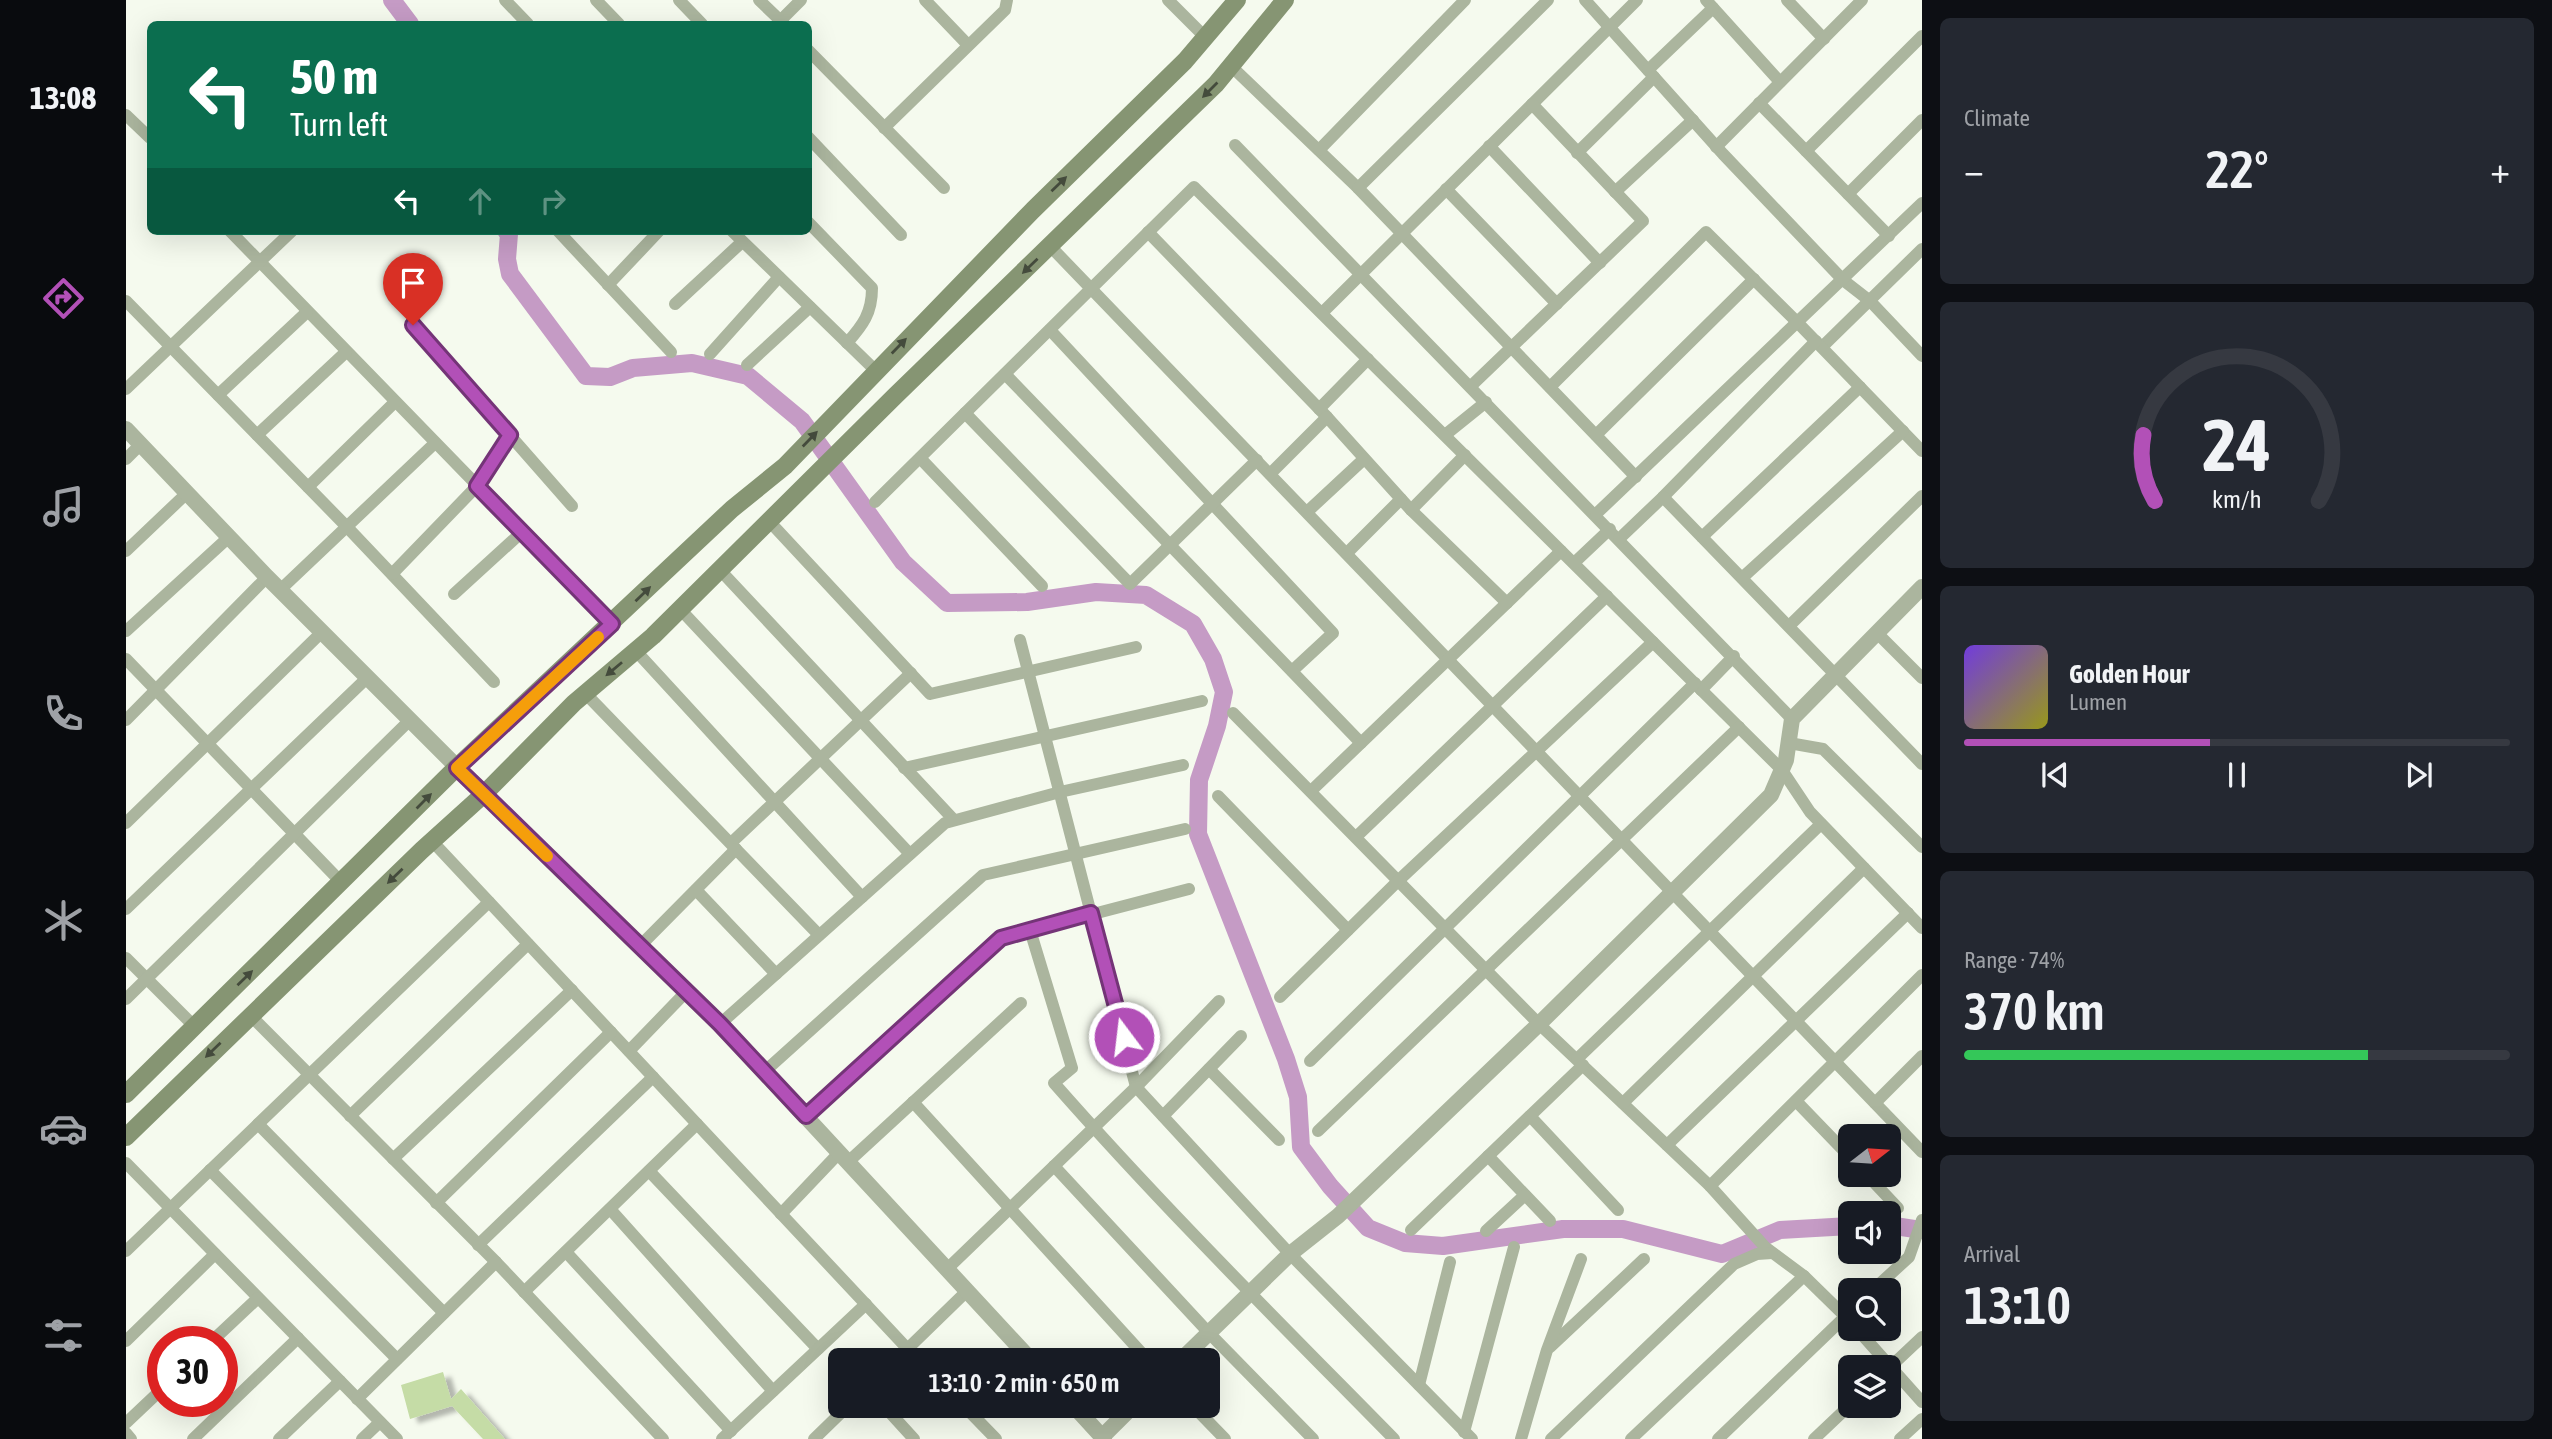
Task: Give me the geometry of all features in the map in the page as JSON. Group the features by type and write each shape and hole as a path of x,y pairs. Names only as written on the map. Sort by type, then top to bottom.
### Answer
{"main road":[{"path":"126,1094 457,768 732,509 785,466 875,370 1185,61 1237,0"},
{"path":"126,1137 484,794 585,693 636,651 680,609 1216,84 1285,0"}],"street":[{"path":"505,0 525,21"},
{"path":"596,0 616,21"},
{"path":"679,0 699,21"},
{"path":"759,0 778,21"},
{"path":"782,21 801,0"},
{"path":"925,0 968,45"},
{"path":"884,128 1005,10 1007,0"},
{"path":"1168,0 1205,37"},
{"path":"1319,150 1465,0"},
{"path":"1358,188 1548,0"},
{"path":"1585,0 1716,146 1843,280 1870,301 1922,356"},
{"path":"1322,313 1360,272 1637,0"},
{"path":"1787,0 1824,38"},
{"path":"1716,146 1862,0"},
{"path":"1577,153 1651,74 1709,4 1780,82"},
{"path":"1805,151 1922,36"},
{"path":"812,54 944,188"},
{"path":"1231,65 1358,188 1636,477"},
{"path":"1759,103 1889,236"},
{"path":"1471,386 1643,221 1532,104"},
{"path":"126,116 147,135"},
{"path":"1615,192 1693,120"},
{"path":"1848,194 1922,120"},
{"path":"812,141 901,235"},
{"path":"1235,145 1793,719"},
{"path":"1489,146 1600,263"},
{"path":"875,502 1194,187 1782,770 1810,812 1922,928"},
{"path":"1446,188 1557,303"},
{"path":"1596,514 1922,203"},
{"path":"812,226 872,288 872,304 866,322 847,344"},
{"path":"1148,232 1323,413 1411,510 1507,603"},
{"path":"1550,387 1706,232 1922,451"},
{"path":"234,235 612,624"},
{"path":"126,389 288,235"},
{"path":"566,235 671,352"},
{"path":"608,285 655,235"},
{"path":"736,235 875,370"},
{"path":"676,304 743,242"},
{"path":"1050,246 1875,1103 1920,1145"},
{"path":"1619,539 1819,344 1870,301 1921,252"},
{"path":"710,354 779,277"},
{"path":"1596,435 1754,279"},
{"path":"126,301 494,682"},
{"path":"747,365 810,307"},
{"path":"218,395 307,312"},
{"path":"413,325 572,506"},
{"path":"1050,330 1333,633 1292,671"},
{"path":"257,435 346,352"},
{"path":"1270,474 1368,359"},
{"path":"1005,374 1362,743"},
{"path":"1702,537 1860,387"},
{"path":"308,487 394,402"},
{"path":"1445,435 1486,402"},
{"path":"965,413 1130,584 1257,460"},
{"path":"126,429 267,577 457,768 720,1024 1020,1348"},
{"path":"1742,578 1903,431"},
{"path":"392,574 477,486 510,435"},
{"path":"281,590 435,443"},
{"path":"126,459 141,445"},
{"path":"1411,510 1465,455"},
{"path":"920,458 1042,586"},
{"path":"1307,512 1364,459"},
{"path":"126,551 187,493"},
{"path":"1789,626 1922,496"},
{"path":"1663,497 1922,764"},
{"path":"1347,553 1401,499"},
{"path":"769,521 930,694 1136,648"},
{"path":"1574,564 1610,529"},
{"path":"454,594 522,532"},
{"path":"126,631 229,537"},
{"path":"1311,791 1561,551"},
{"path":"720,570 954,820"},
{"path":"126,720 267,577"},
{"path":"1193,1348 1290,1254 1338,1216 1539,1024 1771,794 1782,770 1793,719 1921,590"},
{"path":"1356,837 1607,596"},
{"path":"680,609 910,854"},
{"path":"126,823 322,632"},
{"path":"1877,633 1922,678"},
{"path":"1020,640 1136,1087 1290,1254 1468,1435"},
{"path":"1280,998 1399,880 1653,642"},
{"path":"636,651 862,897"},
{"path":"1310,1060 1580,796 1734,656"},
{"path":"126,659 342,883"},
{"path":"640,946 696,890 774,802 911,673"},
{"path":"126,909 368,677"},
{"path":"585,693 820,935"},
{"path":"904,768 1202,701"},
{"path":"1233,713 1539,1024 1710,1186 1769,1250 1804,1276 1838,1307"},
{"path":"126,999 411,720"},
{"path":"1318,1131 1739,727"},
{"path":"1788,743 1823,750 1922,847"},
{"path":"720,1024 945,823 1060,792 1183,765"},
{"path":"1219,796 1348,930"},
{"path":"1411,1230 1530,1116 1710,931 1821,824"},
{"path":"764,1072 983,875 1185,829"},
{"path":"432,841 906,1348"},
{"path":"1623,1103 1864,868"},
{"path":"806,1116 1001,938 1189,889"},
{"path":"696,890 776,974"},
{"path":"126,1251 489,902"},
{"path":"1667,1145 1908,913"},
{"path":"1030,930 1072,1068 1054,1083 1250,1293 1394,1439"},
{"path":"350,1116 528,944"},
{"path":"126,958 195,1027"},
{"path":"1710,1186 1922,975"},
{"path":"393,1159 572,990"},
{"path":"629,1051 687,991"},
{"path":"947,1269 1136,1087 1219,1001"},
{"path":"782,1214 844,1157 913,1102 1021,1003"},
{"path":"250,1016 496,1262 663,1439"},
{"path":"436,1202 611,1032"},
{"path":"1163,1116 1241,1036"},
{"path":"1875,1103 1922,1056"},
{"path":"1209,1069 1279,1140"},
{"path":"478,1245 653,1077"},
{"path":"1796,1101 1838,1145"},
{"path":"913,1102 1137,1348"},
{"path":"1530,1116 1618,1210"},
{"path":"258,1124 444,1313"},
{"path":"524,1292 697,1124"},
{"path":"1488,1156 1550,1221"},
{"path":"126,1163 397,1439"},
{"path":"1054,1166 1312,1439"},
{"path":"210,1170 397,1359"},
{"path":"649,1171 818,1349"},
{"path":"1878,1187 1891,1201"},
{"path":"1486,1231 1525,1195"},
{"path":"610,1209 773,1391"},
{"path":"1887,1278 1909,1257 1922,1220"},
{"path":"1468,1435 1514,1247"},
{"path":"1551,1439 1734,1264 1769,1250"},
{"path":"566,1252 726,1435 866,1304"},
{"path":"126,1340 215,1254"},
{"path":"1521,1439 1547,1350 1581,1259"},
{"path":"1547,1350 1644,1259"},
{"path":"357,1399 496,1262"},
{"path":"1419,1385 1450,1262"},
{"path":"1631,1439 1804,1276"},
{"path":"908,1348 967,1291"},
{"path":"228,1326 258,1297"},
{"path":"1718,1439 1838,1325"},
{"path":"1901,1357 1922,1337"},
{"path":"193,1439 298,1338"},
{"path":"1867,1341 1878,1355"},
{"path":"1901,1380 1922,1402"},
{"path":"279,1439 340,1381"},
{"path":"126,1423 147,1403"},
{"path":"1814,1439 1838,1416"},
{"path":"822,1436 838,1418"},
{"path":"895,1418 914,1439"},
{"path":"975,1418 996,1439"},
{"path":"1084,1418 1102,1438 1121,1418"},
{"path":"1205,1418 1225,1439"},
{"path":"1900,1439 1922,1419"},
{"path":"362,1439 380,1422"},
{"path":"126,1433 131,1439"}],"building":[{"path":"443,1372 451,1399 461,1389 505,1439 483,1439 452,1406 410,1419 401,1385"}],"waterway":[{"path":"392,0 408,21"},
{"path":"509,235 507,259 510,274 586,376 610,377 633,368 692,363 748,376 802,421 903,562 947,603 1027,602 1096,592 1146,595 1193,624 1213,659 1224,692 1217,726 1199,780 1198,834 1286,1059 1298,1097 1301,1147 1330,1186 1368,1228 1405,1243 1443,1246 1563,1229 1623,1229 1722,1254 1780,1230 1838,1227"},
{"path":"1901,1227 1922,1230"}],"slow traffic":[{"path":"547,856 457,768 598,637"}],"route":[{"path":"413,325 510,435 477,486 612,624 457,768 720,1024 806,1116 1001,938 1091,913 1124,1037"}]}
